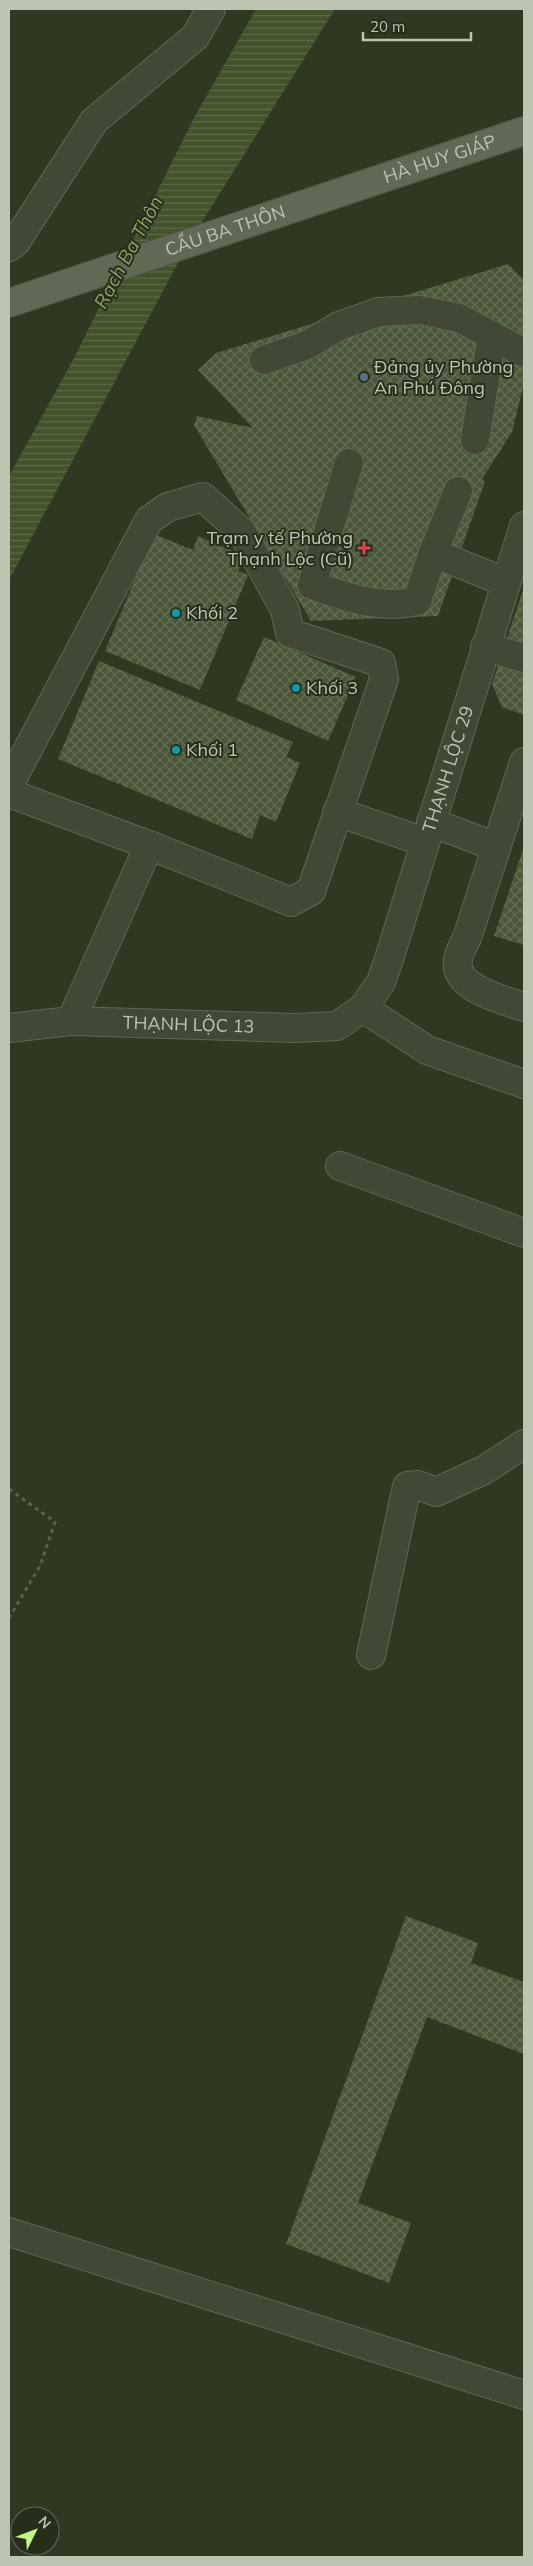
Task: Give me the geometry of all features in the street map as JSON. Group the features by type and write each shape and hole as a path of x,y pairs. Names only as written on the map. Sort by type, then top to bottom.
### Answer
{"main road":[{"name":"HÀ HUY GIÁP","path":"355,186 524,131"},
{"name":"CẦU BA THÔN","path":"9,302 355,186"}],"street":[{"path":"9,248 16,244 94,121 195,37 211,9"},
{"path":"264,360 307,345 339,326 378,312 420,310 459,318 524,353"},
{"path":"475,440 492,336"},
{"path":"349,463 312,585 356,600 398,606 418,602 433,553 458,491"},
{"path":"9,785 149,520 168,507 203,497 242,532 285,610 290,633 381,663 384,680 311,891 291,902 9,793"},
{"name":"THẠNH LỘC 29","path":"363,1008 381,982 524,526"},
{"path":"433,553 505,582"},
{"path":"485,647 524,658"},
{"path":"524,762 460,953 458,968 464,980 478,989 524,1007"},
{"path":"337,812 496,848"},
{"path":"71,1021 149,846"},
{"path":"363,1008 427,1050 524,1084"},
{"name":"THẠNH LỘC 13","path":"9,1028 71,1021 295,1028 337,1026 363,1008"},
{"path":"340,1166 524,1233"},
{"path":"371,1655 407,1486 418,1485 436,1492 484,1470 524,1444"},
{"path":"9,2232 524,2395"}],"path":[{"path":"9,1489 55,1522 40,1566 9,1618"}],"water":[{"name":"Rạch Ba Thôn","path":"256,9 335,9 187,246 9,580 9,476 73,360 195,116"}],"building":[{"path":"508,264 524,280 524,383 512,432 482,479 485,481 438,616 311,621 194,425 197,416 253,428 198,370 216,353"},
{"name":"Khối 2","path":"154,534 193,550 198,536 244,556 238,571 248,575 200,690 105,651"},
{"path":"524,587 524,715 502,707 492,684"},
{"name":"Khối 3","path":"264,637 356,677 328,741 236,700"},
{"name":"Khối 1","path":"99,661 293,742 286,757 300,763 276,822 260,815 252,839 58,759"},
{"path":"524,846 524,945 494,936"},
{"path":"406,1916 478,1943 471,1963 524,1982 524,2054 427,2017 358,2203 411,2223 389,2283 286,2244"}],"place":[{"name":"Đảng ủy Phường An Phú Đông","path":"364,377"},
{"name":"Trạm y tế Phường Thạnh Lộc (Cũ)","path":"364,548"},
{"name":"Khối 2","path":"176,613"},
{"name":"Khối 3","path":"296,688"},
{"name":"Khối 1","path":"176,750"}]}
